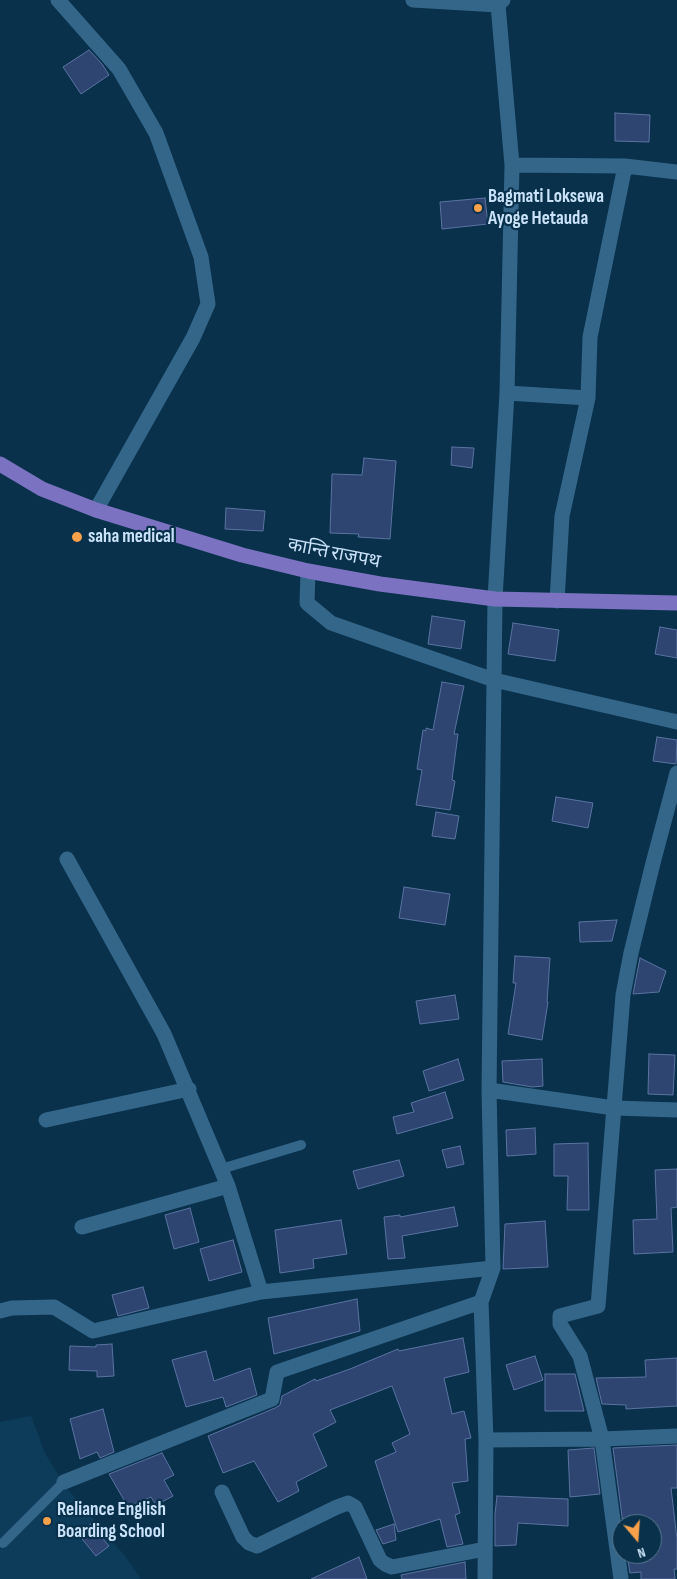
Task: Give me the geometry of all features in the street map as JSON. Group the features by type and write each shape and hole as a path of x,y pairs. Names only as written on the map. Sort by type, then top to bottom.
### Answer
{"main road":[{"name":"कान्ति राजपथ","path":"0,464 42,489 96,510 242,555 308,571 380,584 495,599 677,603"}],"street":[{"path":"58,0 119,69 156,133 201,257 208,304 193,338 96,510"},
{"path":"413,0 499,2 512,165 507,393 495,599 488,1090 493,1268 481,1302 486,1440 485,1579"},
{"path":"512,165 625,166 677,172"},
{"path":"557,601 562,516 588,398 590,337 625,166"},
{"path":"507,393 588,398"},
{"path":"308,571 307,602 331,624 494,680 677,722"},
{"path":"621,1579 602,1439 580,1356 560,1324 560,1316 598,1306 623,995 653,863 677,773"},
{"path":"67,859 164,1034 228,1186 261,1292"},
{"path":"46,1120 188,1089"},
{"path":"488,1090 614,1108 677,1110"},
{"path":"82,1227 228,1186"},
{"path":"0,1311 12,1308 54,1307 93,1330 261,1292 493,1268"},
{"path":"64,1482 272,1399 277,1372 481,1302"},
{"path":"486,1440 677,1436"},
{"path":"222,1492 243,1537 249,1543 258,1546 348,1503 355,1507 380,1560 385,1564 392,1566 485,1549"}],"lane":[{"path":"221,1169 301,1145"},
{"path":"3,1543 64,1482"}],"shaded area":[{"name":"Reliance English Boarding School","path":"31,1416 45,1453 65,1486 125,1556 141,1579 0,1579 0,1422"}],"building":[{"path":"89,50 109,75 81,94 63,67"},
{"path":"615,113 650,115 649,142 615,141"},
{"path":"485,198 488,224 442,229 440,202"},
{"path":"452,447 474,448 472,468 451,465"},
{"path":"364,458 396,461 390,539 358,537 359,534 330,533 332,474 362,475"},
{"path":"226,508 265,511 263,531 225,529"},
{"path":"432,616 465,621 461,649 428,644"},
{"path":"513,623 559,630 555,661 508,654"},
{"path":"660,627 677,630 677,658 655,654"},
{"path":"442,682 464,686 454,734 458,734 452,780 455,781 450,810 416,805 422,770 417,769 423,730 426,731 426,728 433,730"},
{"path":"657,737 677,740 676,764 653,761"},
{"path":"556,797 593,803 588,828 552,821"},
{"path":"436,812 459,816 455,839 432,836"},
{"path":"404,887 450,894 445,925 399,918"},
{"path":"617,920 612,941 580,942 579,922"},
{"path":"515,956 550,958 548,1002 542,1040 508,1034 516,983 513,983"},
{"path":"640,958 666,971 659,992 633,994"},
{"path":"455,995 459,1019 420,1024 416,1001"},
{"path":"649,1054 675,1055 673,1095 648,1094"},
{"path":"458,1059 464,1080 429,1091 423,1071"},
{"path":"542,1059 543,1086 532,1087 503,1082 502,1061"},
{"path":"445,1092 453,1118 397,1134 393,1117 414,1112 411,1103"},
{"path":"535,1128 536,1154 507,1156 506,1130"},
{"path":"588,1143 589,1210 567,1210 568,1176 554,1176 554,1144"},
{"path":"460,1146 464,1164 447,1168 442,1150"},
{"path":"399,1160 404,1176 358,1189 353,1171"},
{"path":"677,1169 677,1207 671,1208 673,1252 634,1254 633,1220 657,1219 655,1170"},
{"path":"454,1207 458,1226 402,1236 405,1258 388,1259 384,1217 400,1215 400,1217"},
{"path":"190,1208 199,1242 174,1249 165,1215"},
{"path":"341,1220 347,1254 313,1259 314,1268 280,1273 275,1230"},
{"path":"545,1221 548,1267 503,1269 505,1224"},
{"path":"233,1240 242,1272 209,1281 200,1249"},
{"path":"143,1287 149,1308 118,1316 112,1295"},
{"path":"357,1299 360,1331 274,1354 268,1318"},
{"path":"463,1338 469,1372 444,1378 452,1414 464,1411 471,1438 465,1439 468,1481 452,1483 460,1513 455,1515 463,1544 447,1547 440,1519 398,1532 375,1461 396,1452 392,1443 410,1434 392,1386 330,1410 336,1422 313,1434 327,1466 296,1482 299,1491 278,1502 254,1461 223,1473 208,1436 275,1408 280,1405 282,1396 315,1379 316,1381 350,1369 398,1349 399,1351"},
{"path":"112,1344 114,1376 97,1377 97,1371 69,1370 70,1346 96,1347 96,1345"},
{"path":"206,1351 214,1381 250,1368 257,1395 226,1407 223,1397 186,1407 172,1360"},
{"path":"535,1356 543,1380 514,1390 506,1365"},
{"path":"677,1358 677,1406 626,1409 626,1405 602,1404 596,1378 646,1377 645,1360"},
{"path":"545,1374 575,1374 584,1411 545,1411"},
{"path":"103,1409 114,1452 100,1458 97,1452 80,1459 70,1419"},
{"path":"677,1445 677,1488 671,1488 677,1539 675,1579 641,1579 641,1572 630,1573 629,1564 662,1564 662,1514 622,1514 613,1448"},
{"path":"594,1448 600,1494 570,1497 568,1450"},
{"path":"162,1453 174,1475 164,1480 173,1496 156,1505 151,1497 128,1507 109,1474"},
{"path":"497,1496 568,1499 568,1526 518,1523 516,1545 495,1546"},
{"path":"91,1524 109,1546 96,1556 78,1534"},
{"path":"394,1524 396,1540 383,1544 376,1530"},
{"path":"359,1557 367,1579 311,1579"},
{"path":"465,1562 466,1579 402,1579 401,1575"}],"place":[{"name":"Bagmati Loksewa Ayoge Hetauda","path":"478,208"},
{"name":"saha medical","path":"77,537"},
{"name":"Reliance English Boarding School","path":"47,1521"}]}
